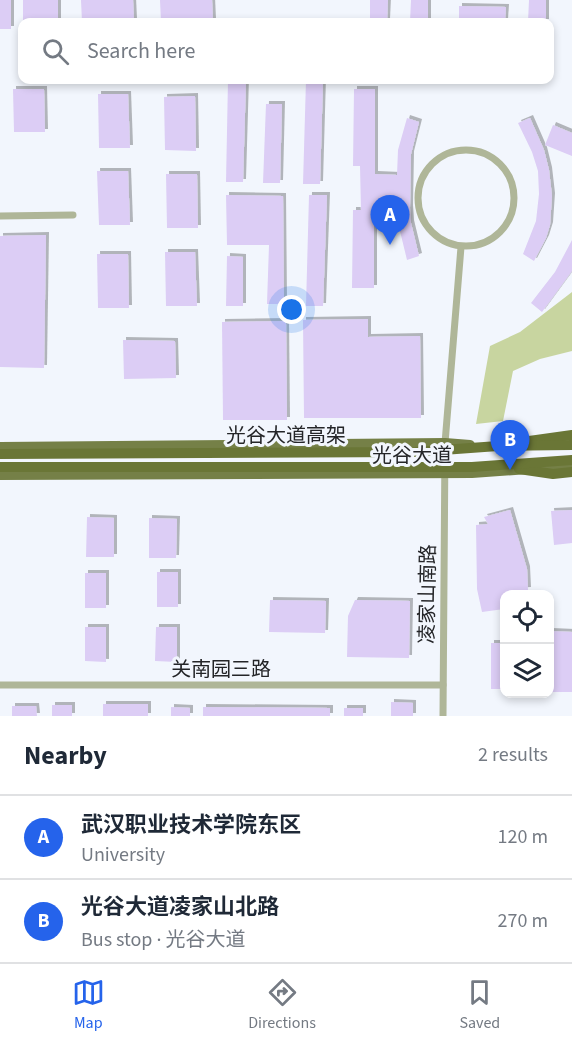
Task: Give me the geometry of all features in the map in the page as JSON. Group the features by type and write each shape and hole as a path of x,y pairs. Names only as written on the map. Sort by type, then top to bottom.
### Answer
{"highway":[{"path":"498,446 572,435"},
{"name":"光谷大道高架","path":"0,454 415,452 572,444"},
{"name":"光谷大道高架","path":"0,467 461,467 572,460"},
{"path":"519,469 553,474 572,472"}],"main road":[{"name":"光谷大道","path":"0,447 572,444"},
{"name":"光谷大道","path":"0,475 445,472 572,466"}],"street":[{"path":"467,149 482,152 496,160 506,172 513,186 514,201 511,216 503,230 491,240 477,246 461,247 445,243 431,233 422,219 417,203 418,186 425,171 437,159 452,151 467,149"},
{"path":"0,216 73,215"},
{"name":"凌家山南路","path":"443,716 445,443 461,247"},
{"name":"关南园三路","path":"0,685 443,685"}],"green space":[{"path":"572,292 572,351 540,359 513,371 503,421 476,424 490,346 520,332"}],"building":[{"path":"0,0 11,0 11,29 0,29"},
{"path":"23,0 58,0 58,18 23,18"},
{"path":"81,0 133,0 134,18 82,18"},
{"path":"160,0 212,0 213,18 161,18"},
{"path":"370,0 388,0 387,18 370,18"},
{"path":"411,0 428,0 428,18 410,18"},
{"path":"529,0 546,0 546,18 528,18"},
{"path":"459,6 506,7 505,18 459,18"},
{"path":"228,84 246,84 243,182 226,182"},
{"path":"306,84 323,84 320,184 303,184"},
{"path":"13,89 44,89 45,132 14,132"},
{"path":"354,89 375,89 375,174 397,175 398,150 407,118 419,122 411,154 410,208 419,256 407,260 399,227 397,206 374,206 374,288 352,288 353,210 361,210 360,166 353,166"},
{"path":"98,94 128,94 130,148 99,148"},
{"path":"195,96 196,151 165,150 164,97"},
{"path":"266,104 282,104 280,183 263,183"},
{"path":"530,118 544,150 552,196 550,225 534,261 523,254 536,221 539,194 538,171 518,123"},
{"path":"553,125 572,133 572,156 545,145"},
{"path":"97,171 128,171 130,225 99,225"},
{"path":"166,174 197,174 198,228 167,228"},
{"path":"226,195 283,196 284,304 267,304 269,245 227,245"},
{"path":"309,195 327,195 323,306 306,306"},
{"path":"46,235 44,368 0,367 0,236"},
{"path":"572,240 572,271 542,312 531,303 555,272"},
{"path":"165,252 195,252 197,306 166,306"},
{"path":"97,254 128,254 129,308 98,308"},
{"path":"227,256 243,257 243,306 226,306"},
{"path":"368,319 368,337 420,336 421,418 304,418 303,320"},
{"path":"286,321 287,420 223,420 222,322"},
{"path":"123,340 175,341 176,378 124,379"},
{"path":"510,510 527,569 528,590 500,590 500,610 482,612 477,589 476,525 488,524 484,517"},
{"path":"572,510 572,543 554,545 551,511"},
{"path":"87,517 114,518 114,557 86,557"},
{"path":"149,518 177,519 176,558 149,558"},
{"path":"157,572 178,572 178,607 157,607"},
{"path":"85,573 106,573 106,608 85,608"},
{"path":"270,600 326,601 325,633 269,632"},
{"path":"355,600 410,601 409,658 347,657 348,616"},
{"path":"85,627 106,627 106,662 85,661"},
{"path":"156,627 177,627 177,662 155,661"},
{"path":"554,631 572,632 572,692 554,692"},
{"path":"491,643 500,643 500,689 491,689"},
{"path":"391,702 413,703 413,716 391,716"},
{"path":"103,704 148,704 148,716 103,716"},
{"path":"52,705 72,705 72,716 52,716"},
{"path":"12,706 36,706 37,716 12,716"},
{"path":"171,707 190,708 190,716 171,716"},
{"path":"203,707 330,708 330,716 203,716"},
{"path":"344,708 363,708 363,716 344,716"}],"place":[{"name":"武汉职业技术学院东区","path":"390,245"},
{"name":"光谷大道凌家山北路","path":"510,470"}]}
